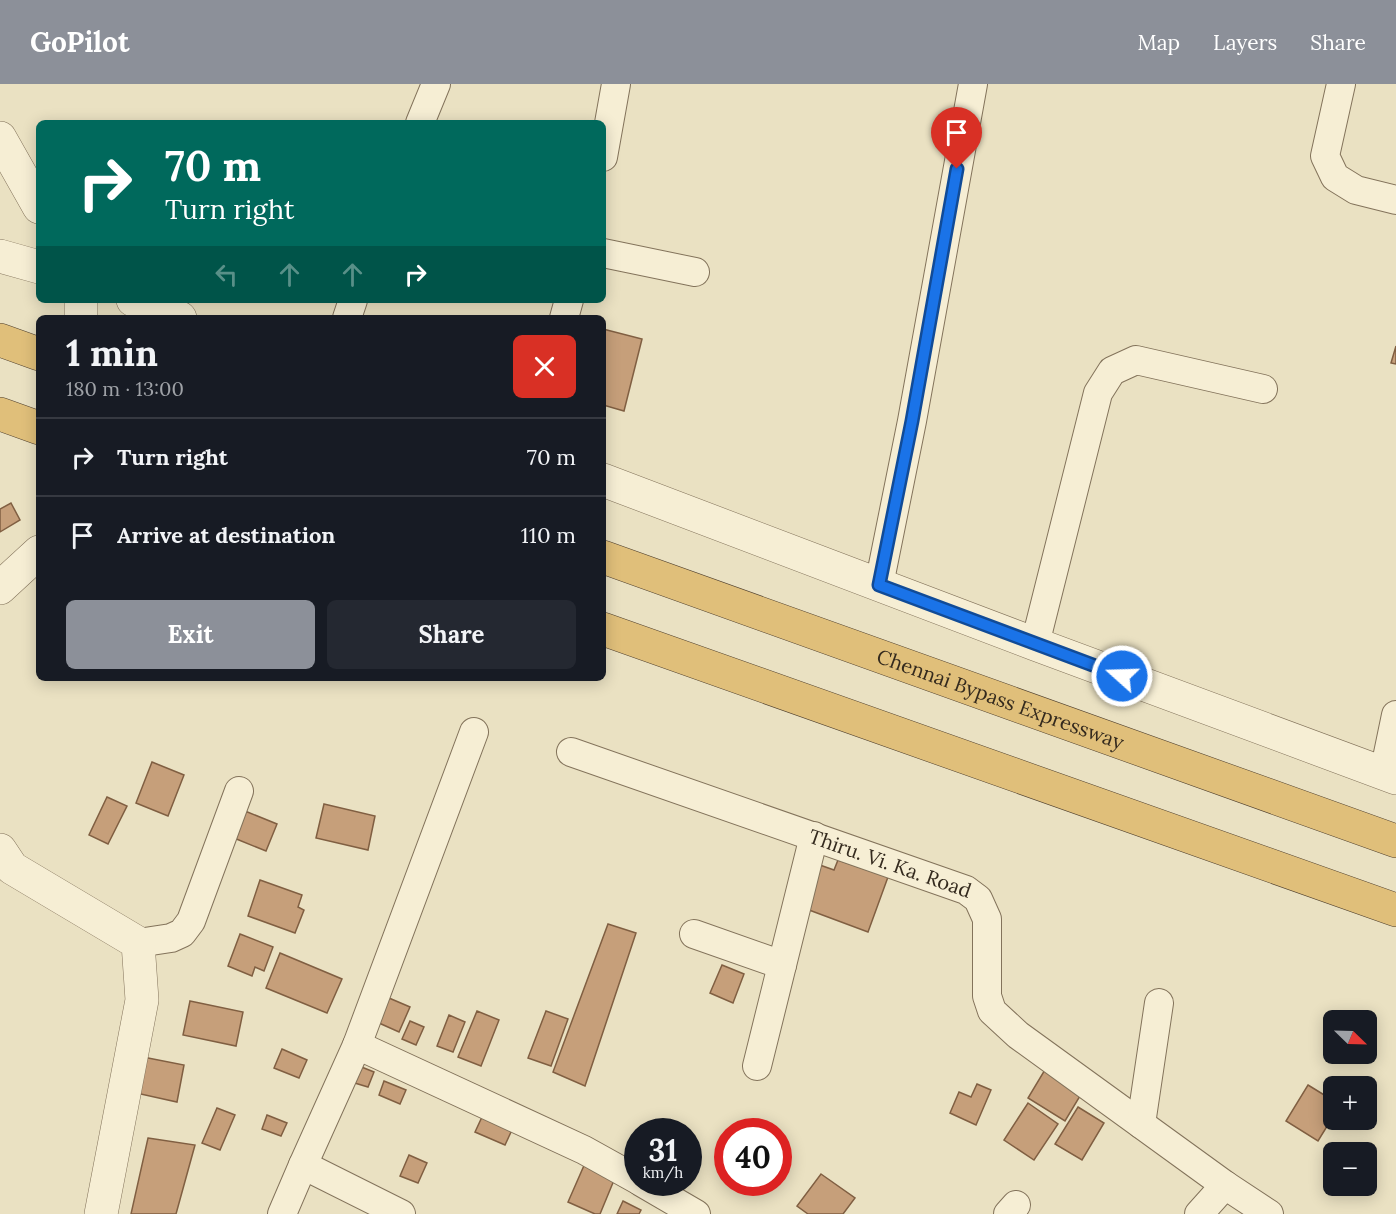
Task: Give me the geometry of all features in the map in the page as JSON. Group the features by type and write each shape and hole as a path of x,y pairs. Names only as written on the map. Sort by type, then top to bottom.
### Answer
{"highway":[{"path":"0,340 36,353"},
{"path":"0,414 36,427"},
{"name":"Chennai Bypass Expressway","path":"606,558 1396,842"},
{"path":"606,630 1396,910"}],"street":[{"path":"421,120 436,84"},
{"path":"606,140 616,84"},
{"path":"879,585 912,421 973,84"},
{"path":"1341,84 1324,156 1335,177 1356,190 1396,200"},
{"path":"0,138 36,202"},
{"path":"606,254 695,272"},
{"path":"0,256 36,266"},
{"path":"141,303 172,315"},
{"path":"1035,644 1098,393 1112,371 1136,360 1263,389"},
{"path":"606,481 1035,644 1390,775 1396,715"},
{"path":"0,588 36,555"},
{"path":"282,1214 357,1045 474,732"},
{"name":"Thiru. Vi. Ka. Road","path":"571,752 966,890 978,899 987,919 987,996 992,1011 1018,1035 1225,1185 1269,1214"},
{"path":"0,850 12,868 138,943 171,939 182,933 191,921 239,791"},
{"path":"757,1066 814,836"},
{"path":"694,934 782,965"},
{"path":"101,1214 142,1000 138,943"},
{"path":"1141,1124 1159,1003"},
{"path":"357,1045 584,1150 624,1173"},
{"path":"303,1165 401,1214"},
{"path":"1199,1214 1225,1185"},
{"path":"665,1196 696,1214"}],"building":[{"path":"606,330 642,339 624,411 606,406"},
{"path":"1396,346 1396,364 1391,363"},
{"path":"11,503 20,520 0,532 0,509"},
{"path":"152,762 184,775 168,816 136,803"},
{"path":"107,797 127,806 108,844 89,835"},
{"path":"324,804 375,816 368,850 316,838"},
{"path":"245,811 277,824 266,851 234,838"},
{"path":"838,860 888,877 868,932 801,907 817,864 834,870"},
{"path":"260,880 302,895 298,907 304,910 295,933 248,916"},
{"path":"608,924 636,933 585,1086 553,1072"},
{"path":"240,934 273,947 264,971 255,967 252,976 228,966"},
{"path":"280,953 342,979 327,1013 266,988"},
{"path":"722,965 744,974 733,1003 710,993"},
{"path":"389,998 410,1007 399,1032 379,1023"},
{"path":"190,1001 243,1012 236,1046 183,1035"},
{"path":"477,1011 499,1020 481,1066 458,1057"},
{"path":"546,1011 568,1019 551,1066 528,1058"},
{"path":"449,1015 465,1022 453,1052 437,1046"},
{"path":"410,1021 424,1027 416,1045 402,1039"},
{"path":"282,1049 307,1060 299,1078 274,1068"},
{"path":"143,1057 184,1065 177,1102 136,1093"},
{"path":"354,1064 374,1072 368,1087 348,1081"},
{"path":"1046,1068 1083,1091 1065,1121 1028,1098"},
{"path":"384,1081 406,1090 400,1104 379,1095"},
{"path":"977,1084 991,1090 976,1125 950,1113 959,1092 971,1097"},
{"path":"1308,1085 1323,1094 1325,1130 1318,1141 1286,1121"},
{"path":"1028,1103 1058,1124 1034,1160 1004,1140"},
{"path":"1078,1107 1104,1123 1082,1160 1055,1144"},
{"path":"217,1108 235,1115 220,1150 202,1143"},
{"path":"267,1115 287,1123 281,1136 262,1129"},
{"path":"482,1117 512,1130 505,1145 475,1132"},
{"path":"148,1138 195,1145 176,1214 131,1214"},
{"path":"409,1155 427,1163 418,1183 400,1176"},
{"path":"586,1161 617,1173 600,1214 568,1202"},
{"path":"821,1174 855,1198 843,1214 808,1214 797,1206"},
{"path":"623,1201 641,1210 639,1214 617,1214"}],"route":[{"path":"957,169 912,421 879,585 1122,676"}]}
